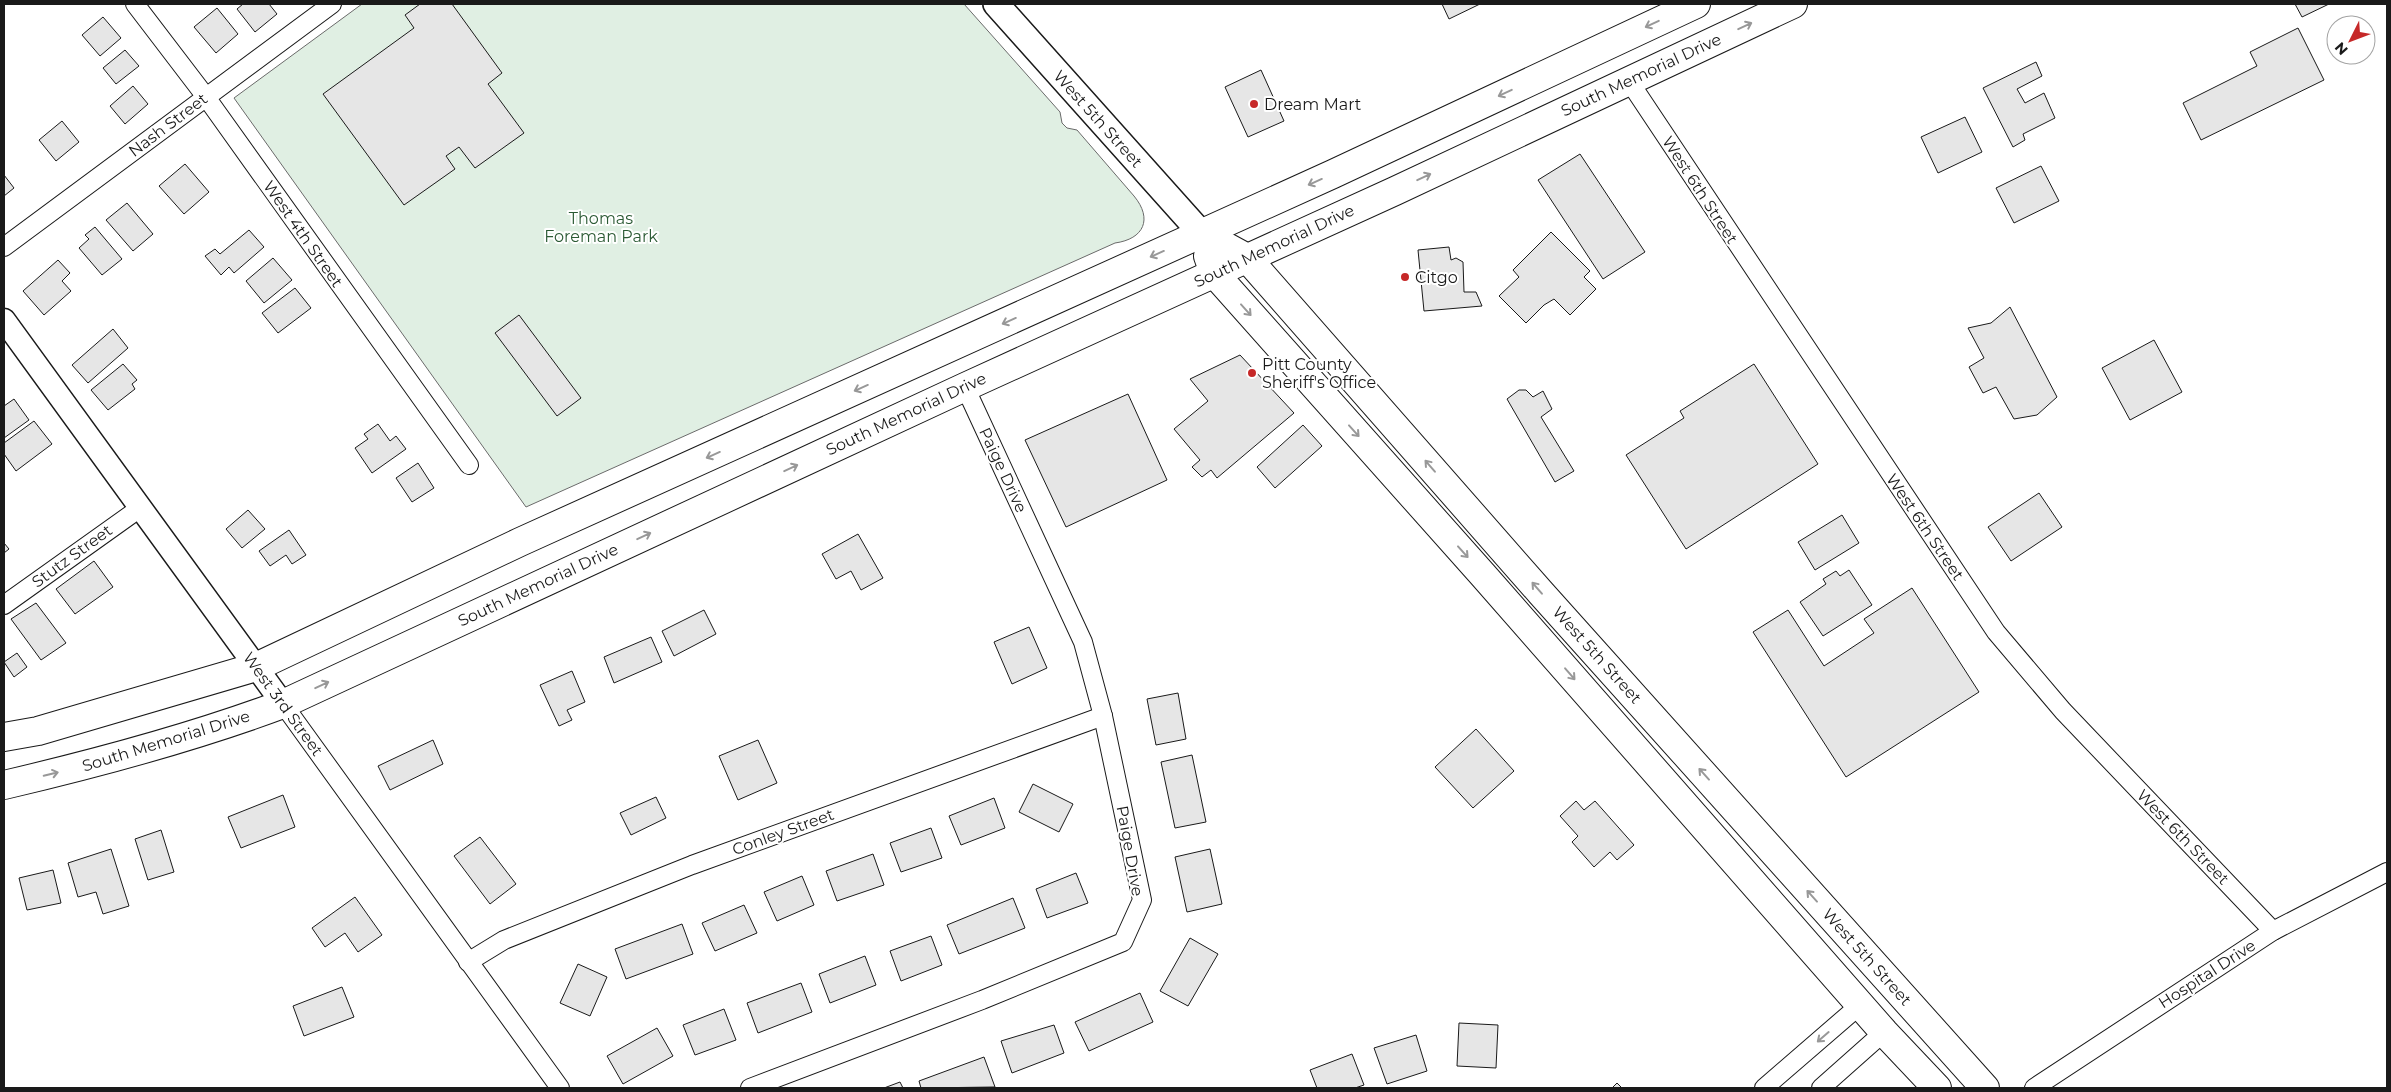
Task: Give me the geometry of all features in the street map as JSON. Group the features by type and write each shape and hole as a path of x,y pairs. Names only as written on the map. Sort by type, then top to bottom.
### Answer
{"main road":[{"name":"West 5th Street","path":"996,4 1201,234 1246,258 1541,593 1985,1088"},
{"path":"4,738 38,731 256,667 520,542 1201,234 1696,4"},
{"name":"South Memorial Drive","path":"4,785 85,766 207,731 283,704 1793,4"},
{"name":"West 5th Street","path":"1201,234 1214,273 1483,575 1860,1005 1936,1088"},
{"path":"1860,1005 1872,997 1886,1001 1966,1088"}],"street":[{"name":"West 4th Street","path":"136,4 206,97 469,465"},
{"name":"Nash Street","path":"4,247 332,4"},
{"name":"West 6th Street","path":"1630,81 1996,632 2062,711 2273,931"},
{"name":"West 3rd Street","path":"4,320 560,1088"},
{"name":"Paige Drive","path":"750,1088 982,1000 1123,942 1142,900 1103,716 1082,641 965,387"},
{"name":"Stutz Street","path":"4,605 140,508"},
{"name":"Conley Street","path":"468,962 504,940 692,865 1103,716"},
{"name":"Hospital Drive","path":"2034,1088 2273,931 2387,872"},
{"path":"1764,1088 1860,1005"},
{"path":"1821,1088 1884,1032"}],"green space":[{"name":"Thomas Foreman Park","path":"362,4 964,4 1060,112 1062,123 1067,128 1077,130 1134,196 1140,204 1144,220 1139,232 1125,241 1115,243 526,507 234,98"}],"building":[{"path":"243,4 269,4 277,14 255,32 237,9"},
{"path":"420,4 452,4 502,73 488,84 524,133 475,168 459,147 446,156 455,169 404,205 323,94 414,28 405,15"},
{"path":"1442,4 1480,4 1449,19"},
{"path":"2295,4 2329,4 2302,17"},
{"path":"217,8 238,34 216,53 194,27"},
{"path":"103,17 121,38 100,56 82,35"},
{"path":"2298,28 2324,80 2201,140 2183,103 2257,66 2250,52"},
{"path":"125,50 139,66 116,84 103,68"},
{"path":"2036,62 2042,76 2017,89 2025,103 2044,93 2055,118 2023,134 2025,140 2013,147 1983,88"},
{"name":"Dream Mart","path":"1261,70 1284,121 1248,137 1225,87"},
{"path":"133,86 148,104 125,124 110,106"},
{"path":"1965,117 1982,152 1938,173 1921,137"},
{"path":"62,121 79,142 56,161 39,140"},
{"path":"1580,154 1645,252 1603,279 1538,180"},
{"path":"185,164 209,192 184,214 159,186"},
{"path":"2041,166 2059,201 2014,223 1996,188"},
{"path":"4,175 14,188 4,196"},
{"path":"127,203 153,234 133,251 106,220"},
{"path":"95,227 122,259 102,275 79,248 89,239 85,235"},
{"path":"249,230 264,247 234,273 229,267 221,275 205,256 215,249 220,254"},
{"path":"1551,232 1590,271 1584,277 1596,289 1570,315 1554,299 1544,305 1526,323 1499,296 1519,277 1513,270"},
{"path":"1449,247 1451,260 1456,258 1463,262 1464,292 1476,292 1482,306 1424,311 1418,250"},
{"path":"273,258 292,280 264,303 246,281"},
{"path":"58,260 70,273 62,281 71,291 44,315 23,291"},
{"path":"295,288 311,308 278,333 262,313"},
{"path":"2010,307 2057,397 2037,415 2014,419 1996,387 1983,393 1969,367 1984,358 1968,328 1991,323"},
{"path":"519,315 581,398 557,416 495,333"},
{"path":"113,329 128,348 88,383 72,365"},
{"path":"2154,340 2182,392 2130,420 2102,368"},
{"path":"1240,355 1294,413 1217,478 1211,470 1202,477 1192,467 1200,460 1174,429 1208,401 1190,379"},
{"path":"123,364 137,380 132,384 135,389 108,410 91,390"},
{"path":"1754,364 1818,464 1686,549 1626,455 1684,418 1680,411"},
{"path":"1519,390 1526,390 1533,397 1543,391 1552,409 1541,417 1574,471 1555,482 1507,399"},
{"path":"1128,394 1167,480 1066,527 1025,440"},
{"path":"14,399 29,420 4,438 4,406"},
{"path":"34,421 52,444 16,471 4,454 4,443"},
{"path":"378,424 390,441 396,436 406,449 372,473 355,448 368,439 364,434"},
{"path":"1303,425 1322,446 1275,488 1257,467"},
{"path":"418,463 434,488 412,502 396,478"},
{"path":"2039,493 2062,527 2011,561 1988,527"},
{"path":"248,510 265,529 242,548 226,529"},
{"path":"1842,515 1859,543 1815,570 1798,542"},
{"path":"289,530 306,555 292,564 286,555 270,566 259,551"},
{"path":"858,534 883,578 861,590 851,571 836,579 822,554"},
{"path":"4,543 9,549 4,553"},
{"path":"94,561 113,587 75,614 56,589"},
{"path":"1849,570 1872,605 1823,636 1800,602 1826,584 1823,579 1836,571 1840,576"},
{"path":"1912,588 1979,692 1846,777 1753,632 1788,610 1824,666 1874,633 1864,619"},
{"path":"36,603 66,643 41,660 11,619"},
{"path":"704,610 716,634 674,656 662,631"},
{"path":"1029,627 1047,668 1012,684 994,642"},
{"path":"651,637 662,662 614,683 604,657"},
{"path":"17,653 27,667 14,677 4,662"},
{"path":"572,671 585,702 567,710 572,720 559,726 540,685"},
{"path":"1178,693 1186,739 1156,745 1147,699"},
{"path":"1476,729 1514,771 1473,808 1435,767"},
{"path":"433,740 443,764 390,790 378,766"},
{"path":"758,740 777,783 738,800 719,756"},
{"path":"1192,755 1206,822 1175,828 1161,762"},
{"path":"1033,784 1073,804 1059,832 1019,812"},
{"path":"283,795 295,827 241,848 228,817"},
{"path":"656,797 666,818 631,835 620,813"},
{"path":"994,798 1005,828 961,845 949,816"},
{"path":"1576,801 1584,810 1595,801 1634,845 1617,860 1610,852 1594,867 1572,842 1578,836 1560,816"},
{"path":"931,828 942,858 901,872 890,843"},
{"path":"161,830 174,872 148,880 135,839"},
{"path":"480,837 516,884 490,904 454,856"},
{"path":"111,849 129,906 103,914 96,892 78,897 68,863"},
{"path":"1210,849 1222,904 1187,912 1175,857"},
{"path":"873,854 884,885 837,901 826,871"},
{"path":"53,870 61,903 27,910 19,878"},
{"path":"1076,873 1088,903 1047,918 1036,889"},
{"path":"802,876 814,905 777,921 764,892"},
{"path":"355,897 382,935 358,952 345,933 325,947 312,928"},
{"path":"1013,898 1025,928 959,954 947,925"},
{"path":"744,905 757,933 715,951 702,923"},
{"path":"682,924 693,954 626,979 615,949"},
{"path":"931,936 942,965 901,981 890,951"},
{"path":"1190,938 1218,954 1188,1006 1160,991"},
{"path":"865,956 876,985 830,1003 819,974"},
{"path":"578,964 607,977 590,1016 560,1003"},
{"path":"801,983 812,1012 758,1033 747,1003"},
{"path":"342,987 354,1017 304,1036 293,1006"},
{"path":"1140,993 1153,1022 1089,1051 1075,1022"},
{"path":"724,1009 736,1040 695,1055 683,1025"},
{"path":"1459,1023 1498,1025 1496,1068 1457,1066"},
{"path":"1054,1025 1064,1053 1012,1073 1001,1041"},
{"path":"657,1028 673,1056 623,1084 607,1056"},
{"path":"1416,1035 1427,1071 1387,1084 1374,1048"},
{"path":"1352,1054 1364,1085 1355,1088 1317,1088 1310,1070"},
{"path":"984,1057 995,1087 921,1088 919,1081"},
{"path":"900,1082 903,1088 884,1088"},
{"path":"1617,1083 1622,1088 1612,1088"}],"place":[{"name":"Dream Mart","path":"1254,104"},
{"name":"Citgo","path":"1405,277"},
{"name":"Pitt County Sheriff's Office","path":"1252,373"}]}
